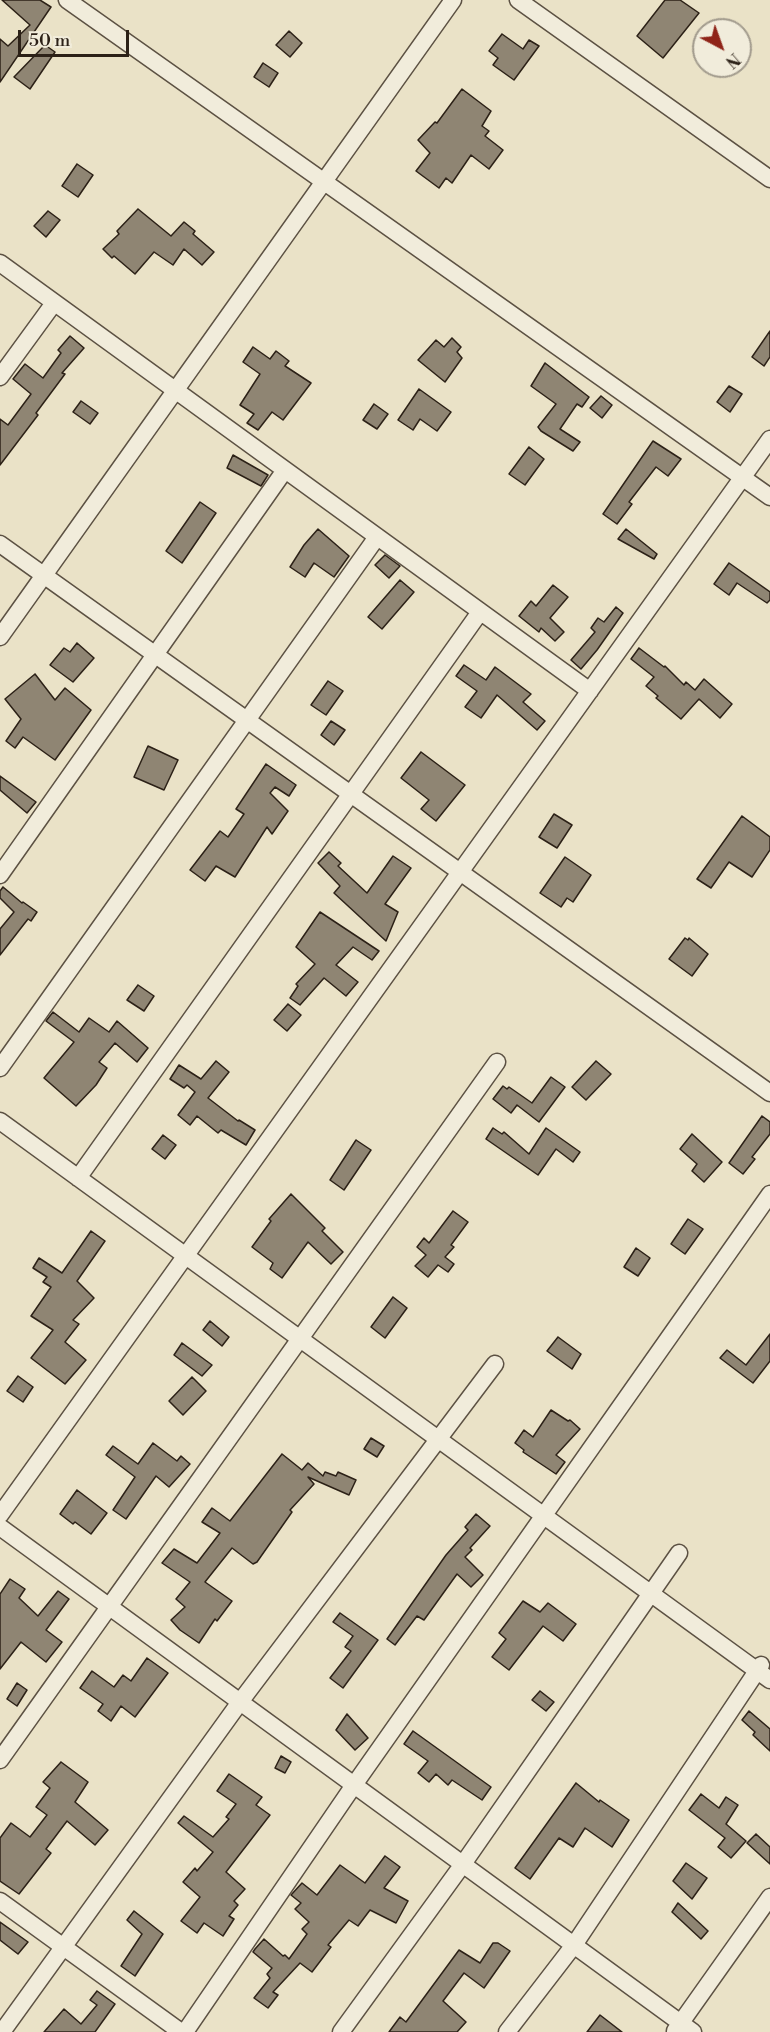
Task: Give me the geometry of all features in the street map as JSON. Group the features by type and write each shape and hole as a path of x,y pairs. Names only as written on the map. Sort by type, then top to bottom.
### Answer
{"street":[{"path":"67,0 770,497"},
{"path":"0,637 453,0"},
{"path":"518,0 770,179"},
{"path":"0,263 590,691"},
{"path":"0,376 54,303"},
{"path":"0,1515 770,439"},
{"path":"0,875 285,470"},
{"path":"0,1068 377,537"},
{"path":"0,544 770,1093"},
{"path":"78,1178 480,612"},
{"path":"0,1760 497,1062"},
{"path":"0,1121 651,1594 763,1672 574,1945 507,2032"},
{"path":"0,1901 183,2032 770,1194"},
{"path":"2,2032 240,1702 495,1364"},
{"path":"0,1527 574,1945 683,2029 770,1897"},
{"path":"341,2032 463,1864 679,1553"}],"building":[{"path":"2,0 40,0 51,7 0,82 0,39 8,46 30,25"},
{"path":"665,0 680,0 699,13 692,18 692,22 663,58 637,36"},
{"path":"289,31 302,43 290,57 276,45"},
{"path":"502,34 523,49 529,40 539,46 514,80 493,65 498,58 489,51"},
{"path":"45,45 55,52 30,89 14,77"},
{"path":"263,63 278,73 269,87 254,77"},
{"path":"462,89 491,111 482,126 489,131 485,136 503,150 489,169 471,155 452,183 446,178 439,188 416,171 430,153 418,140 435,122 437,123"},
{"path":"77,164 93,175 78,197 62,186"},
{"path":"138,209 171,236 184,222 195,231 193,234 214,252 202,265 184,249 173,265 154,252 135,274 103,249 119,234 117,231"},
{"path":"48,211 60,220 46,237 34,226"},
{"path":"770,331 770,357 764,366 752,357"},
{"path":"70,336 84,348 62,373 65,374 36,413 38,415 0,465 0,419 8,425 31,394 13,379 25,364 43,378 61,353 58,350"},
{"path":"452,338 461,347 457,352 462,358 445,382 418,360 436,340 444,347"},
{"path":"253,347 270,359 276,351 289,361 285,366 311,383 283,420 272,412 258,430 247,423 254,414 240,405 260,374 243,362"},
{"path":"545,363 589,397 582,407 577,404 560,429 580,442 573,451 538,427 556,404 531,386"},
{"path":"729,386 742,394 730,412 717,402"},
{"path":"419,389 451,412 437,431 420,419 413,430 398,420"},
{"path":"601,396 612,405 602,418 590,408"},
{"path":"81,401 98,413 90,424 73,412"},
{"path":"374,404 388,414 377,429 363,420"},
{"path":"653,441 681,459 668,476 656,467 629,502 632,504 617,524 603,514"},
{"path":"529,447 544,459 525,485 509,474"},
{"path":"233,455 268,475 261,486 227,468"},
{"path":"200,502 216,513 182,563 166,551"},
{"path":"318,529 349,556 334,577 314,563 305,577 290,567"},
{"path":"626,529 657,554 654,559 618,539"},
{"path":"385,555 400,566 389,578 375,565"},
{"path":"729,563 770,592 770,600 767,603 737,583 729,595 714,584"},
{"path":"400,580 414,592 382,629 368,617"},
{"path":"553,585 568,597 550,618 564,632 555,641 541,628 539,632 519,616 531,601 536,606"},
{"path":"616,607 623,613 581,669 571,660 595,632 591,628 598,618 604,622"},
{"path":"77,643 94,658 73,682 50,665 64,648 70,652"},
{"path":"639,648 665,666 684,685 686,682 695,690 704,679 732,704 720,718 699,699 681,719 656,698 658,696 646,686 654,677 631,659"},
{"path":"464,665 486,680 495,667 531,694 523,702 545,721 537,730 497,695 481,718 465,707 477,691 456,676"},
{"path":"35,674 55,700 65,688 91,710 55,760 23,737 15,748 6,741 21,719 5,699"},
{"path":"328,681 343,691 326,715 311,705"},
{"path":"331,721 345,730 334,745 321,735"},
{"path":"148,746 178,760 164,790 134,777"},
{"path":"421,752 465,785 436,821 421,809 429,800 401,778"},
{"path":"266,764 296,785 289,796 275,787 270,793 288,811 272,834 267,827 235,877 216,866 205,881 190,870 220,831 228,837 244,814 236,809"},
{"path":"0,776 36,802 27,813 0,790"},
{"path":"554,814 572,825 557,848 539,837"},
{"path":"742,816 770,837 770,850 752,877 729,862 711,888 697,879"},
{"path":"329,852 341,863 338,866 367,893 393,856 411,868 385,904 398,912 386,941 334,893 340,886 318,863"},
{"path":"565,857 591,875 573,902 567,898 561,907 540,893"},
{"path":"3,887 37,912 31,921 28,919 0,955 0,929 14,912 0,898 0,891"},
{"path":"320,912 379,951 372,960 353,947 336,965 358,982 346,996 324,978 300,1005 290,998 298,986 296,984 315,964 296,947"},
{"path":"685,938 688,940 689,938 708,954 692,976 669,959"},
{"path":"138,985 154,996 144,1011 127,1000"},
{"path":"288,1004 301,1015 287,1031 274,1020"},
{"path":"53,1012 79,1032 89,1018 109,1032 117,1021 148,1048 137,1062 115,1043 99,1062 107,1068 96,1085 76,1106 44,1078 74,1042 46,1021"},
{"path":"216,1061 229,1072 208,1098 238,1121 255,1130 246,1145 221,1130 218,1133 197,1116 190,1125 178,1115 195,1092 187,1085 184,1088 170,1079 179,1065 201,1079"},
{"path":"596,1061 611,1074 586,1100 572,1087"},
{"path":"551,1077 565,1087 539,1122 517,1105 511,1113 493,1099 503,1086 507,1089 509,1087 532,1103"},
{"path":"762,1116 770,1122 770,1134 752,1157 755,1159 743,1174 729,1163"},
{"path":"493,1128 502,1134 504,1132 529,1154 546,1128 580,1152 573,1162 556,1149 538,1175 486,1139"},
{"path":"692,1134 722,1162 704,1182 692,1171 697,1164 680,1149"},
{"path":"163,1135 176,1145 165,1159 152,1149"},
{"path":"356,1140 371,1150 344,1190 330,1180"},
{"path":"291,1194 325,1228 322,1231 343,1252 331,1264 308,1242 282,1278 270,1269 273,1263 252,1247 271,1221 269,1219"},
{"path":"453,1211 468,1222 451,1245 454,1247 445,1257 454,1264 448,1272 438,1265 428,1277 415,1266 426,1255 417,1247 424,1238 429,1243"},
{"path":"688,1219 703,1229 685,1254 671,1244"},
{"path":"91,1231 105,1241 77,1281 94,1298 73,1320 79,1324 65,1342 86,1360 65,1384 31,1358 53,1330 31,1316 51,1287 43,1282 47,1277 33,1268 39,1258 62,1273"},
{"path":"636,1248 650,1258 638,1276 624,1267"},
{"path":"393,1297 407,1308 385,1338 371,1327"},
{"path":"210,1321 229,1337 222,1346 203,1330"},
{"path":"770,1334 770,1361 753,1383 720,1358 727,1350 746,1365"},
{"path":"558,1337 581,1354 572,1369 547,1351"},
{"path":"182,1343 212,1365 202,1376 174,1355"},
{"path":"18,1376 33,1387 23,1402 7,1391"},
{"path":"192,1377 206,1391 183,1415 169,1401"},
{"path":"551,1410 568,1421 570,1420 580,1429 556,1455 565,1462 556,1474 523,1452 524,1450 515,1443 524,1430 533,1437"},
{"path":"371,1438 384,1446 377,1457 364,1449"},
{"path":"153,1443 177,1461 181,1456 190,1464 169,1487 156,1476 126,1519 113,1510 135,1477 106,1455 113,1446 138,1464"},
{"path":"282,1454 302,1470 308,1463 323,1476 325,1472 336,1476 338,1472 356,1480 349,1495 308,1477 314,1484 290,1510 292,1512 257,1562 253,1564 232,1548 205,1582 232,1601 217,1621 215,1619 199,1643 180,1630 171,1620 185,1607 176,1599 190,1582 162,1563 174,1549 197,1563 220,1533 202,1522 212,1508 230,1521"},
{"path":"77,1490 107,1513 91,1534 60,1514"},
{"path":"476,1514 490,1526 465,1557 483,1575 471,1587 457,1574 424,1620 417,1616 395,1645 387,1639 446,1555 468,1530 465,1527"},
{"path":"10,1579 25,1589 19,1598 38,1616 58,1591 69,1599 46,1630 62,1642 46,1662 21,1642 0,1669 0,1594"},
{"path":"523,1601 540,1612 548,1603 576,1624 563,1641 543,1626 509,1670 492,1657 506,1639 499,1633"},
{"path":"340,1613 378,1640 343,1688 330,1678 351,1651 345,1647 353,1636 333,1622"},
{"path":"147,1658 168,1673 135,1717 121,1706 111,1721 98,1711 103,1704 80,1688 92,1671 114,1687 123,1675 131,1681"},
{"path":"17,1683 27,1690 17,1706 7,1699"},
{"path":"540,1691 554,1702 546,1711 532,1700"},
{"path":"749,1711 770,1729 770,1751 753,1735 755,1732 742,1720"},
{"path":"347,1714 368,1738 355,1750 336,1730"},
{"path":"413,1731 491,1787 482,1800 452,1780 448,1785 436,1774 429,1782 418,1773 428,1761 404,1744"},
{"path":"281,1756 291,1762 285,1773 275,1768"},
{"path":"61,1762 88,1782 75,1802 108,1830 95,1845 67,1821 46,1849 51,1853 19,1894 0,1881 0,1838 11,1823 30,1837 47,1815 36,1807 50,1788 43,1782"},
{"path":"229,1774 262,1797 256,1805 270,1815 226,1872 245,1889 234,1901 238,1905 229,1916 234,1919 223,1936 204,1923 197,1933 181,1921 200,1897 183,1882 195,1868 197,1871 213,1852 178,1823 184,1816 213,1837 229,1819 226,1817 236,1804 217,1791"},
{"path":"576,1783 599,1802 600,1800 629,1820 612,1847 585,1828 573,1847 559,1838 530,1879 515,1868"},
{"path":"701,1794 719,1808 726,1797 738,1805 726,1824 746,1841 731,1858 718,1847 725,1838 689,1810"},
{"path":"756,1834 770,1847 770,1864 747,1843"},
{"path":"385,1856 400,1867 384,1888 408,1901 396,1923 370,1910 358,1926 349,1920 328,1945 331,1947 312,1972 300,1963 273,1992 278,1995 268,2008 254,1998 270,1978 267,1974 272,1968 253,1952 255,1949 264,1939 289,1959 307,1934 302,1929 309,1922 295,1909 301,1903 291,1895 302,1883 317,1895 340,1865 365,1883"},
{"path":"686,1863 707,1878 692,1899 673,1881"},
{"path":"678,1903 708,1931 701,1939 672,1912"},
{"path":"134,1911 163,1934 135,1976 121,1966 142,1934 127,1920"},
{"path":"0,1922 28,1942 18,1954 0,1940"},
{"path":"493,1943 498,1943 510,1951 484,1988 464,1973 443,2001 466,2022 457,2032 389,2032 400,2017 406,2022 459,1950 480,1963"},
{"path":"97,1991 115,2004 95,2032 44,2032 64,2009 81,2024 97,2005 90,2000"},
{"path":"600,2015 622,2032 587,2032"}]}
